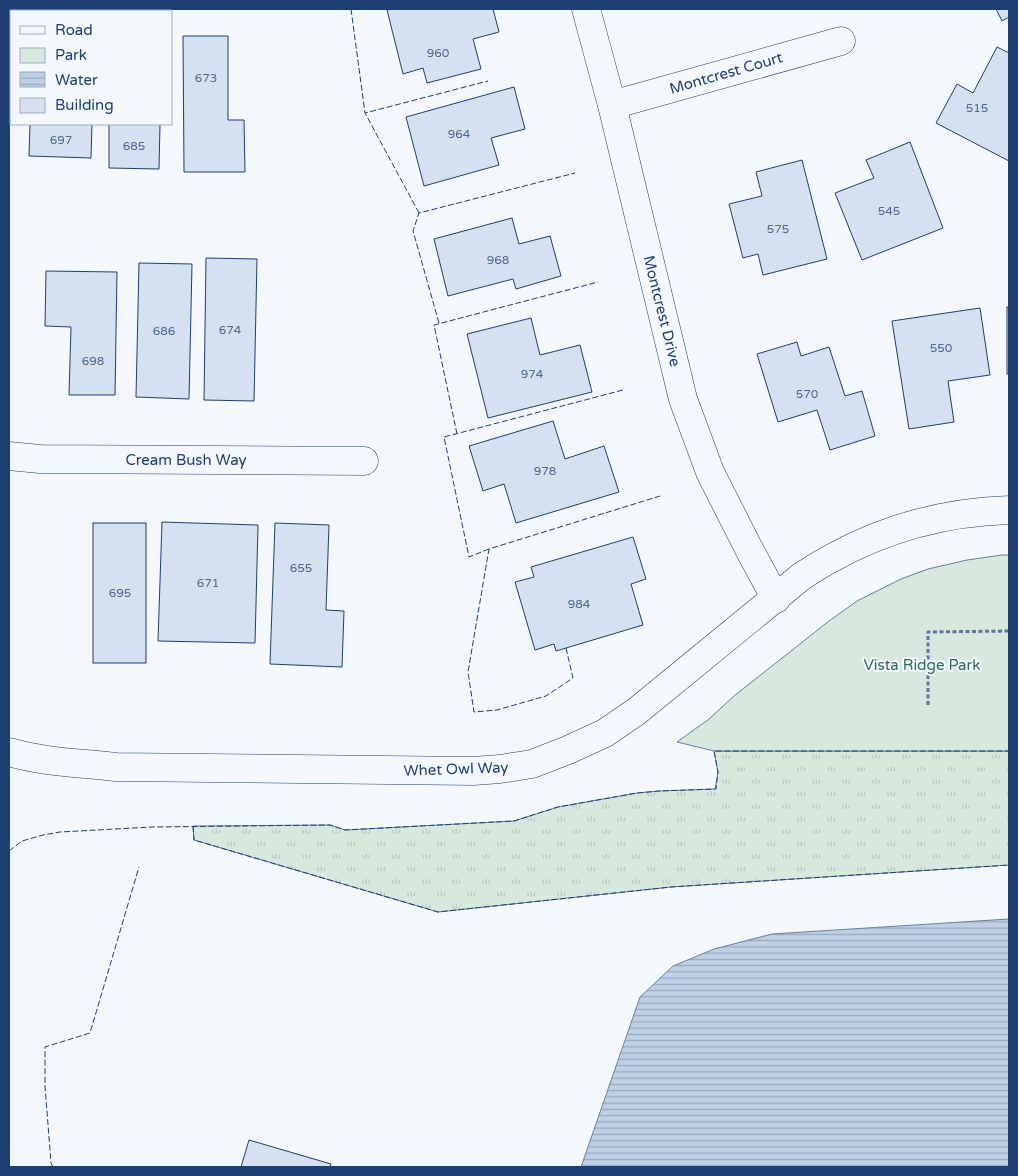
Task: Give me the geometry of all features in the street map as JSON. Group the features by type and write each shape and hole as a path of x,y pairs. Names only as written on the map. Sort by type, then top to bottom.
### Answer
{"street":[{"name":"Montcrest Drive","path":"586,9 612,105 683,399 710,472 776,599"},
{"name":"Montcrest Court","path":"612,105 841,41"},
{"name":"Cream Bush Way","path":"9,456 40,459 364,461"},
{"name":"Whet Owl Way","path":"9,752 22,756 116,767 472,771 532,764 605,733 637,710 802,576 831,558 886,534 916,524 951,515 1009,510"}],"path":[{"path":"928,705 928,632 1009,631"}],"green space":[{"name":"Vista Ridge Park","path":"1009,555 1009,751 714,751 677,742 709,719 734,696 857,601 901,579 928,569 967,560"},
{"path":"714,751 1009,751 1009,865 671,887 438,912 194,840 193,826 330,825 345,830 514,821 558,807 637,793 715,789 718,772"}],"water":[{"path":"1009,919 1009,1167 581,1167 640,997 673,966 714,949 772,934"}],"building":[{"path":"493,9 499,32 473,39 481,69 427,83 423,68 403,74 387,10"},
{"path":"996,9 1009,9 1009,17 1002,21"},
{"path":"183,36 228,36 228,120 244,120 245,172 184,172"},
{"path":"997,47 1009,53 1009,161 936,123 957,84 973,93"},
{"path":"514,87 525,129 491,138 499,165 424,186 406,117"},
{"path":"30,125 92,125 91,158 29,156"},
{"path":"109,125 160,125 159,169 109,168"},
{"path":"910,142 943,228 862,260 835,193 874,178 866,160"},
{"path":"802,160 827,259 763,275 758,254 743,258 729,204 762,196 756,172"},
{"path":"512,218 519,244 550,236 561,276 516,289 513,279 448,296 434,239"},
{"path":"206,258 257,259 254,401 204,400"},
{"path":"139,263 192,264 189,399 136,397"},
{"path":"46,271 117,272 115,395 69,395 71,327 45,326"},
{"path":"1007,307 1009,307 1009,374 1007,374"},
{"path":"980,308 990,375 948,381 954,422 909,429 892,321"},
{"path":"531,318 540,355 580,345 592,392 488,418 467,334"},
{"path":"797,342 801,356 829,347 845,396 862,391 875,436 830,450 817,410 778,422 757,354"},
{"path":"553,421 565,459 604,446 619,492 516,523 504,484 483,491 469,446"},
{"path":"162,522 258,525 255,643 158,641"},
{"path":"93,523 146,523 146,663 93,663"},
{"path":"275,523 329,525 326,610 344,611 342,667 270,664"},
{"path":"633,537 646,579 631,584 643,625 556,651 554,644 535,650 515,582 534,577 531,567"},
{"path":"249,1140 331,1164 330,1167 241,1167"}],"fence":[{"path":"351,9 365,113"},
{"path":"419,213 365,113 488,81"},
{"path":"439,323 413,231 419,213 575,173"},
{"path":"457,434 434,325 598,282"},
{"path":"489,549 469,557 444,437 623,390"},
{"path":"566,648 573,678 546,696 497,710 474,712 468,672 489,549 660,496"},
{"path":"9,851 22,841 60,832 152,827 330,825 345,830 514,821 558,807 637,793 716,789 718,772 714,751 1009,751"},
{"path":"193,826 194,840 438,912 671,887 1009,865"},
{"path":"53,1167 51,1163 45,1086 45,1047 90,1033 139,867"}]}
